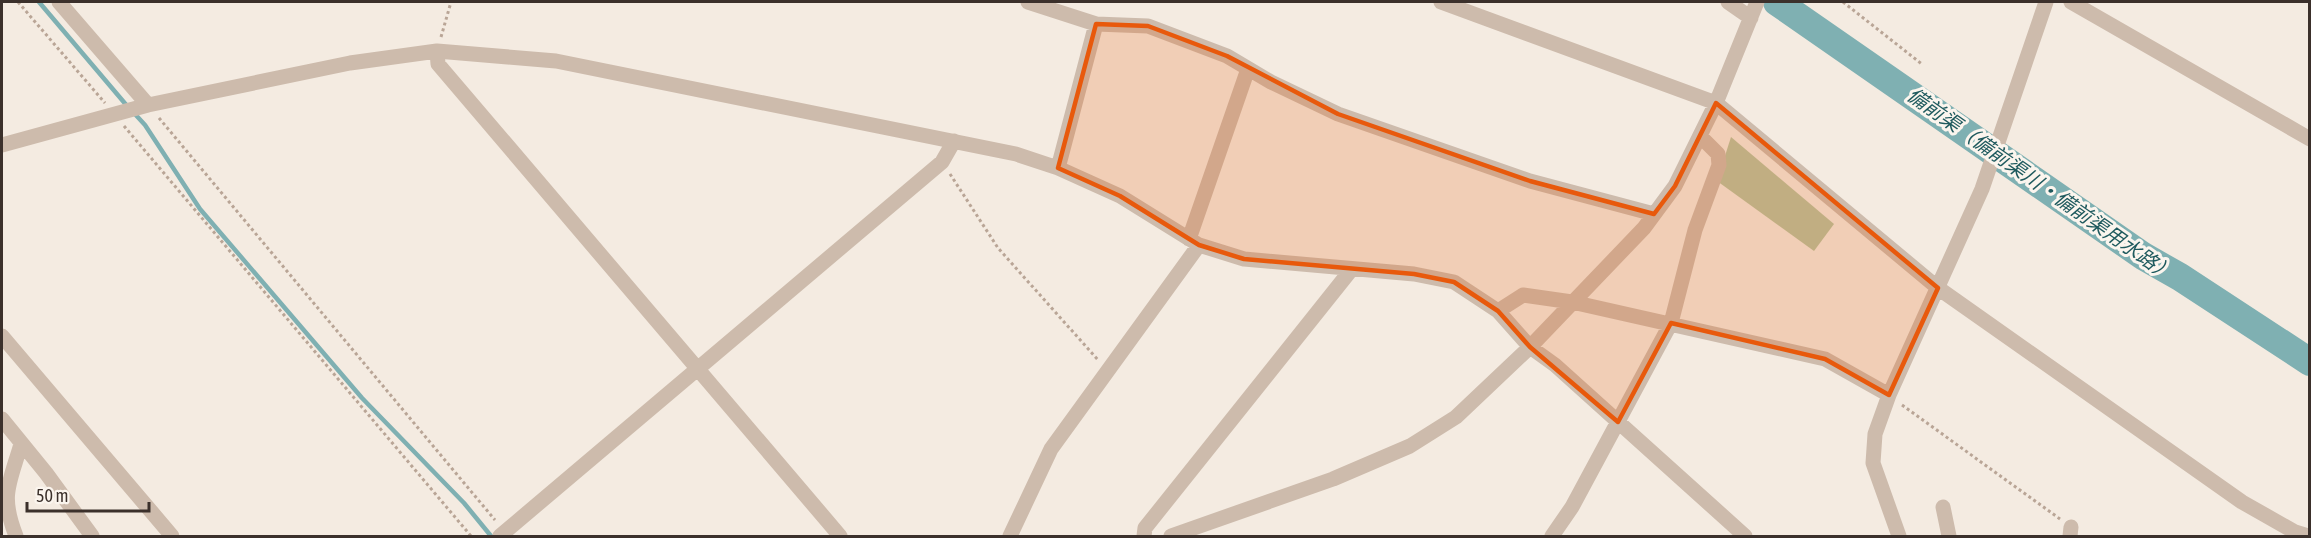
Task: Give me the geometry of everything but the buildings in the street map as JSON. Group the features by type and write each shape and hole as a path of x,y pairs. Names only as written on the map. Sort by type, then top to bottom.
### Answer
{"street":[{"path":"59,2 148,105"},
{"path":"1028,2 1060,6 1096,24 1148,26 1227,56 1338,114 1530,181 1654,214"},
{"path":"1441,2 1716,103 1938,288 2242,502 2308,537"},
{"path":"1728,2 1751,18"},
{"path":"1171,537 1333,479 1410,446 1456,417 1572,302 1654,214 1675,186 1716,103 1757,2"},
{"path":"1899,537 1873,463 1875,434 1889,395 1982,189 2004,132 2046,2"},
{"path":"2070,2 2310,139"},
{"path":"1058,168 1096,24"},
{"path":"2,145 148,105 350,63 437,51 556,61 1016,154 1058,168 1120,196 1194,242 1244,259 1414,274 1454,282 1498,310 1530,346 1555,365 1744,537"},
{"path":"437,51 438,64 840,537"},
{"path":"1010,537 1052,449 1108,371 1194,242 1248,69"},
{"path":"1552,537 1572,507 1671,323 1695,230 1719,165 1718,154 1700,136"},
{"path":"502,534 942,162 954,141"},
{"path":"1144,537 1145,528 1351,270"},
{"path":"1498,310 1523,295 1572,302 1671,323 1825,359 1889,395"},
{"path":"2,336 172,537"},
{"path":"2,419 92,537"},
{"path":"16,537 6,512 6,492 21,444"},
{"path":"1943,507 1949,537"}],"path":[{"path":"18,2 471,537"},
{"path":"437,51 451,2"},
{"path":"1843,2 1923,65"},
{"path":"148,105 502,534"},
{"path":"942,162 998,248 1108,371"},
{"path":"1889,395 2071,532"}],"highlighted area":[{"path":"1096,24 1148,26 1227,56 1338,114 1530,181 1654,214 1675,186 1716,103 1938,288 1889,395 1825,359 1671,323 1618,422 1530,347 1498,311 1454,282 1414,274 1244,259 1199,245 1120,196 1058,168"}],"green space":[{"path":"1731,137 1834,224 1814,251 1717,181"}],"waterway":[{"path":"39,2 128,107"},
{"name":"備前渠（備前渠川・備前渠用水路）","path":"1777,2 2143,256 2180,277 2310,362"},
{"path":"134,113 145,125 200,209 362,398 464,503 491,536"}]}
